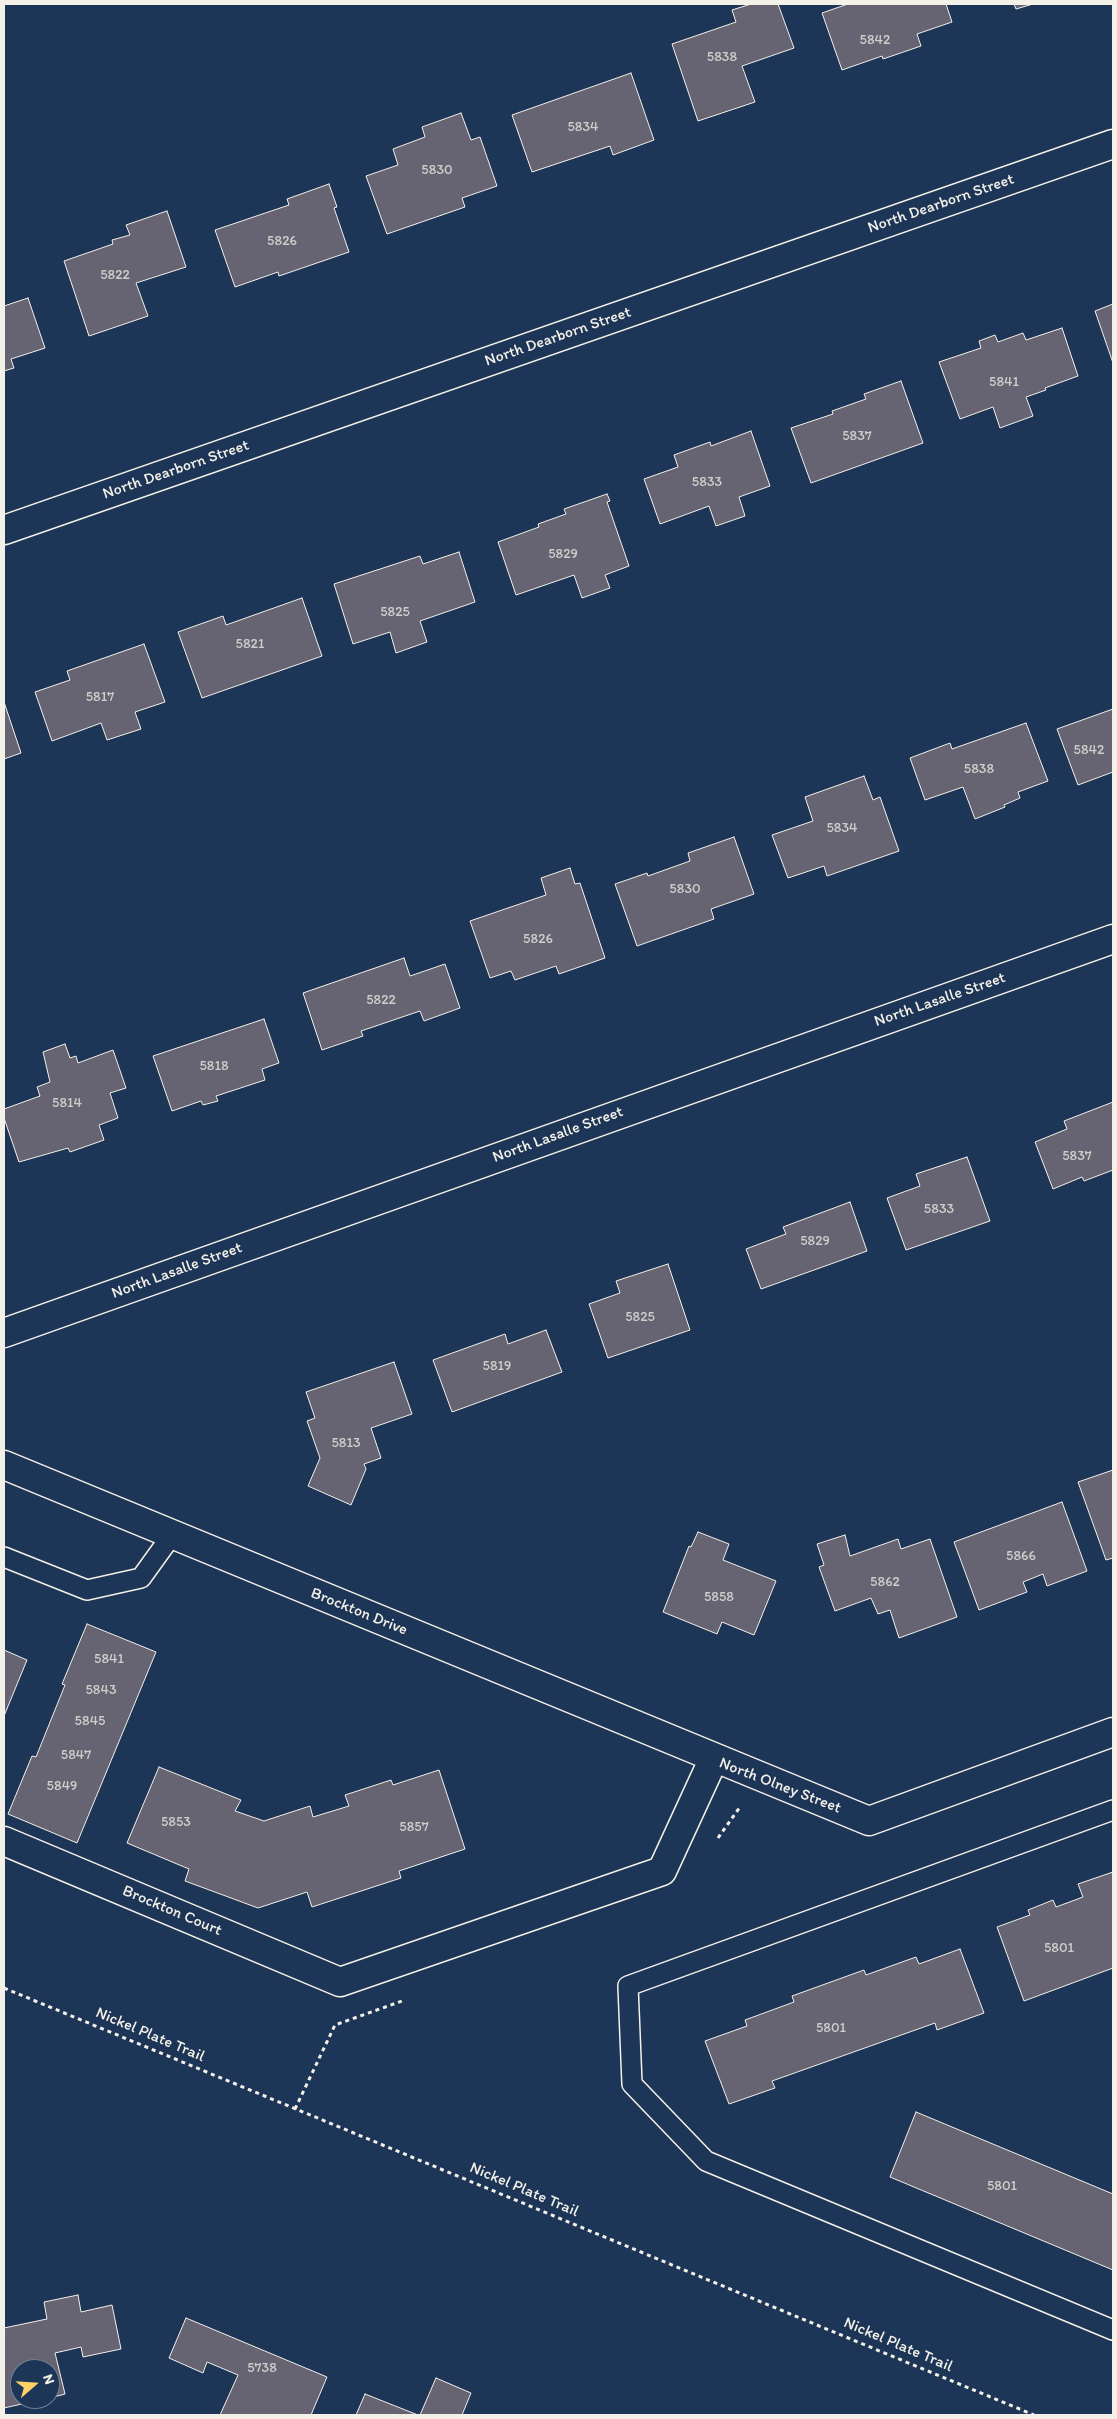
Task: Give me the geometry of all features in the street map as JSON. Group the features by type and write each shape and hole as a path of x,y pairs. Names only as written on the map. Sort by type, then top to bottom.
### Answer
{"street":[{"name":"North Dearborn Street","path":"4,530 1113,144"},
{"name":"North Lasalle Street","path":"4,1333 1113,939"},
{"name":"Brockton Drive","path":"4,1465 714,1758"},
{"name":"North Olney Street","path":"340,1982 662,1871 714,1758 869,1821 1113,1732"},
{"name":"Brockton Court","path":"4,1841 340,1982"}],"lane":[{"path":"4,1557 87,1590 141,1578 172,1535"},
{"path":"1113,1810 628,1986 632,2084 706,2161 1113,2330"}],"path":[{"name":"Nickel Plate Trail","path":"4,1988 1034,2415"}],"building":[{"path":"751,4 778,4 794,48 742,66 755,102 698,121 672,44 736,22 732,10"},
{"path":"848,4 946,4 952,22 917,34 921,46 883,59 882,56 842,70 822,13"},
{"path":"1014,4 1033,4 1016,9"},
{"path":"631,73 654,140 613,155 610,146 532,172 512,115"},
{"path":"461,113 471,140 480,137 497,186 462,198 465,207 387,234 366,176 398,165 393,149 425,137 422,127"},
{"path":"329,184 337,207 334,208 349,252 279,276 278,272 235,287 215,230 289,205 287,199"},
{"path":"167,211 186,267 136,283 148,316 89,336 64,261 113,244 112,240 130,235 126,225"},
{"path":"28,298 45,348 11,359 14,368 4,371 4,306"},
{"path":"1113,304 1113,363 1095,311"},
{"path":"1062,328 1078,376 1026,397 1033,416 1000,428 993,407 960,419 939,362 981,348 979,341 995,335 998,342 1023,333 1026,340"},
{"path":"901,381 923,443 811,483 791,428 833,414 832,411 866,399 864,394"},
{"path":"751,431 770,486 739,497 745,516 716,526 709,506 660,524 644,479 678,467 674,455 710,442 711,446"},
{"path":"607,494 610,501 607,502 629,566 605,575 610,588 582,598 574,575 516,595 498,542 539,527 538,524 566,514 564,509"},
{"path":"459,552 475,602 420,621 427,642 396,653 390,632 353,644 334,584 420,556 423,564"},
{"path":"302,598 322,656 202,698 178,632 223,616 226,625"},
{"path":"144,644 165,702 135,712 141,729 107,740 101,723 52,741 35,692 70,680 67,671"},
{"path":"4,702 21,753 4,759"},
{"path":"1113,709 1113,772 1078,785 1057,729"},
{"path":"1026,723 1048,781 1018,792 1020,798 1004,805 1005,807 975,819 963,787 925,800 910,758 950,743 952,749"},
{"path":"864,776 873,800 880,797 899,851 827,876 824,866 788,878 772,835 813,821 805,797"},
{"path":"734,837 754,894 711,909 714,919 637,946 615,884 647,873 648,876 690,861 688,853"},
{"path":"570,868 575,884 580,883 605,958 559,974 556,966 515,980 511,971 490,978 470,921 546,895 541,878"},
{"path":"404,958 410,976 445,964 460,1008 424,1021 420,1011 361,1031 363,1036 322,1050 303,993"},
{"path":"264,1019 279,1063 262,1069 265,1080 216,1096 218,1101 203,1105 201,1101 172,1111 153,1056"},
{"path":"65,1044 70,1058 76,1056 78,1063 113,1050 126,1088 110,1093 118,1118 99,1125 104,1140 70,1152 68,1148 19,1162 4,1118 4,1109 40,1096 37,1087 50,1082 43,1052"},
{"path":"1113,1102 1113,1170 1084,1181 1082,1177 1053,1189 1035,1142 1067,1129 1064,1121"},
{"path":"967,1157 990,1221 906,1250 887,1198 920,1186 916,1174"},
{"path":"850,1202 867,1251 761,1289 746,1249 786,1234 783,1227"},
{"path":"668,1264 690,1330 608,1358 589,1304 620,1293 616,1281"},
{"path":"546,1330 562,1372 452,1412 433,1360 505,1334 508,1344"},
{"path":"394,1362 412,1414 371,1428 381,1458 364,1464 366,1469 351,1505 308,1486 320,1458 307,1421 315,1418 306,1392"},
{"path":"1113,1470 1113,1558 1106,1560 1078,1482"},
{"path":"1062,1502 1087,1571 1047,1586 1043,1574 1023,1582 1027,1592 979,1610 954,1542"},
{"path":"698,1532 729,1544 723,1560 776,1581 754,1635 722,1622 717,1634 663,1612 689,1546 691,1547"},
{"path":"845,1535 850,1556 898,1539 901,1549 930,1539 957,1617 899,1638 890,1610 878,1614 871,1598 835,1611 819,1567 824,1565 817,1544"},
{"path":"87,1624 156,1652 77,1843 8,1814 32,1756 36,1757 65,1685 62,1684"},
{"path":"4,1650 27,1660 4,1716"},
{"path":"159,1767 241,1800 235,1811 264,1821 310,1806 313,1817 349,1806 345,1795 391,1780 393,1785 439,1770 465,1849 399,1871 401,1878 312,1907 307,1892 258,1908 185,1881 189,1869 127,1843"},
{"path":"1113,1872 1113,1968 1024,2001 997,1927 1030,1915 1028,1910 1053,1900 1056,1907 1083,1897 1078,1884"},
{"path":"960,1949 984,2013 937,2030 935,2023 772,2081 775,2088 729,2104 705,2041 747,2026 745,2020 794,2002 792,1996 864,1970 866,1975 916,1957 919,1964"},
{"path":"916,2112 1113,2194 1113,2270 890,2177"},
{"path":"78,2295 81,2312 112,2305 121,2349 83,2357 81,2347 55,2353 56,2359 10,2359 10,2407 4,2408 4,2328 47,2319 44,2302"},
{"path":"186,2318 327,2377 311,2415 220,2415 238,2375 207,2362 203,2373 169,2358"},
{"path":"60,2374 65,2394 60,2395"},
{"path":"436,2378 471,2393 462,2415 420,2415"},
{"path":"365,2394 418,2415 356,2415"}]}
